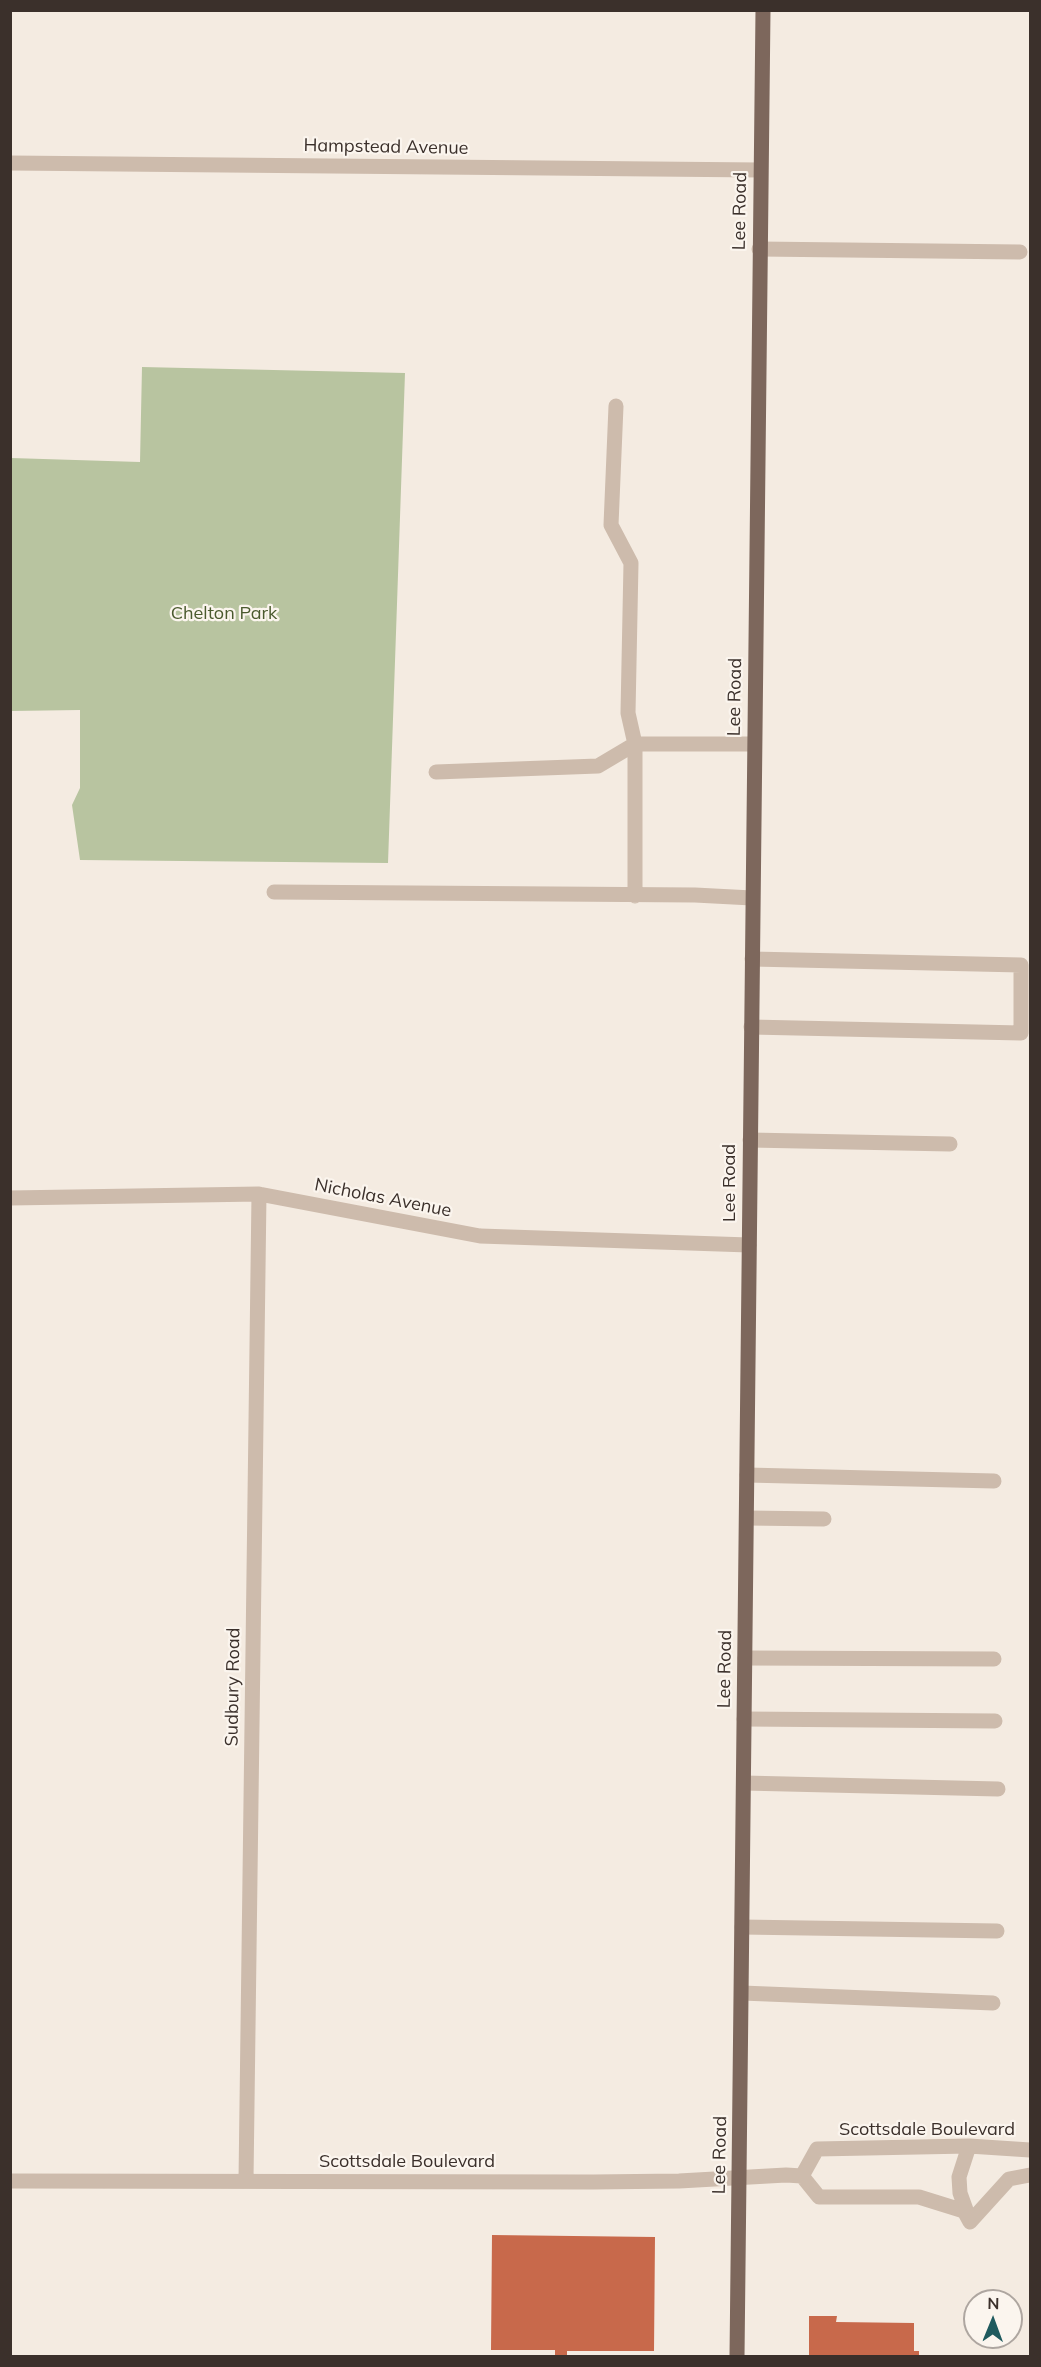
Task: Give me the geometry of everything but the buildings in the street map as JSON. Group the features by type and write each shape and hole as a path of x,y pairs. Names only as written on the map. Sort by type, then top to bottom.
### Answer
{"main road":[{"name":"Lee Road","path":"737,2356 763,10"}],"street":[{"name":"Hampstead Avenue","path":"10,162 760,170"},
{"path":"759,249 1020,252"},
{"path":"616,406 611,525 631,563 628,713 635,744 635,896"},
{"path":"436,772 598,766 635,744 754,744"},
{"path":"274,892 752,898"},
{"path":"751,1027 1021,1033 1021,964 752,959"},
{"path":"750,1140 951,1144"},
{"name":"Nicholas Avenue","path":"10,1198 259,1194 480,1236 749,1245"},
{"name":"Sudbury Road","path":"246,2180 259,1194"},
{"path":"747,1475 994,1481"},
{"path":"747,1518 824,1519"},
{"path":"745,1658 994,1659"},
{"path":"744,1719 995,1721"},
{"path":"744,1783 998,1789"},
{"path":"742,1927 997,1931"},
{"path":"742,1993 993,2003"},
{"path":"969,2146 959,2177 962,2202 970,2222"},
{"name":"Scottsdale Boulevard","path":"10,2181 679,2181 740,2176 802,2176 817,2149 969,2146 1030,2150"},
{"path":"970,2222 1009,2180 1030,2175"},
{"path":"802,2176 819,2197 919,2197 964,2211 970,2222"}],"green space":[{"name":"Chelton Park","path":"142,367 405,373 388,863 80,860 72,805 80,788 80,710 11,711 11,458 140,462"}]}
